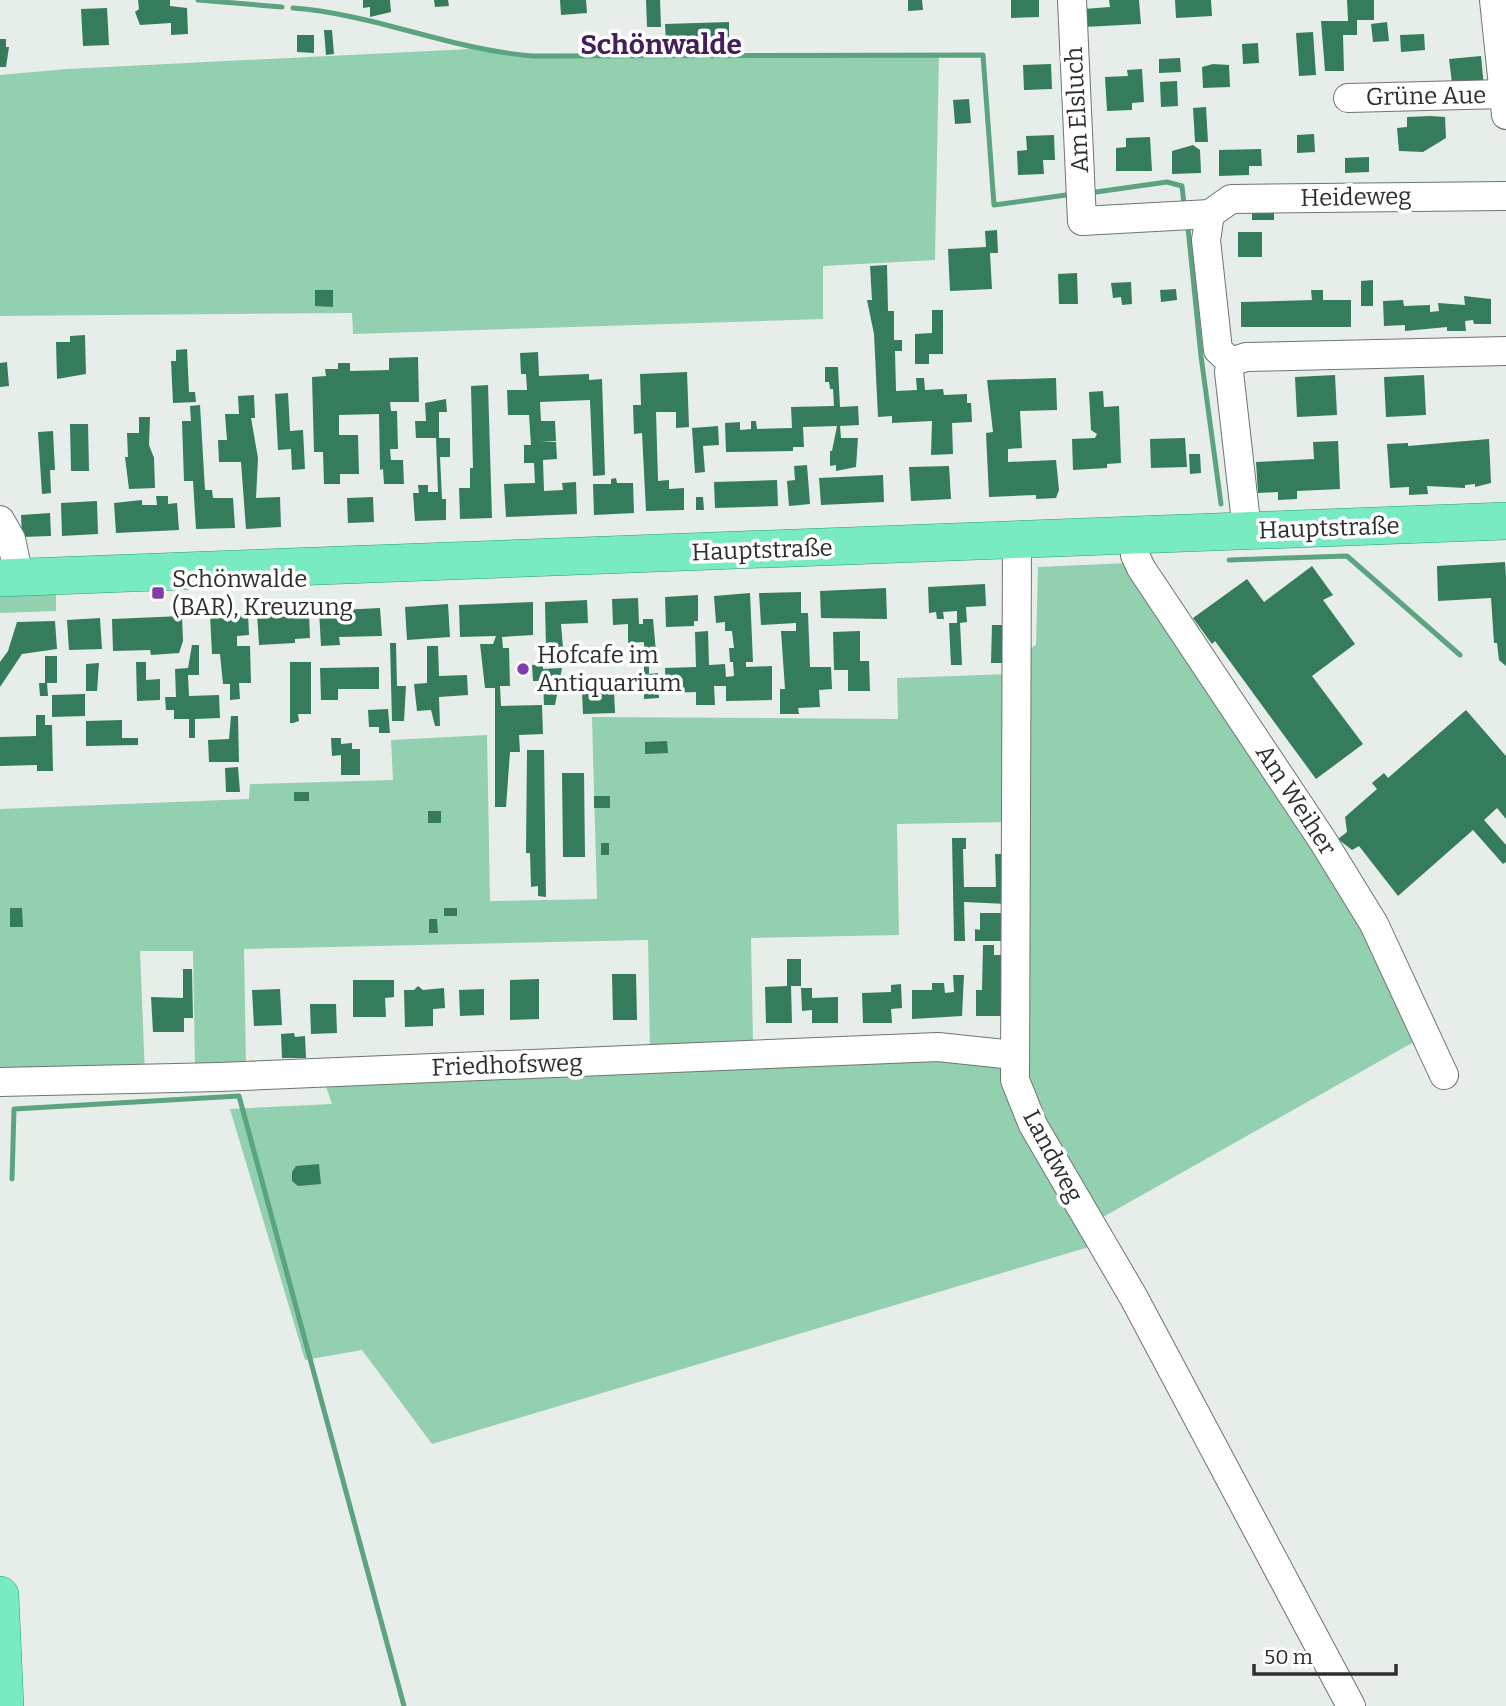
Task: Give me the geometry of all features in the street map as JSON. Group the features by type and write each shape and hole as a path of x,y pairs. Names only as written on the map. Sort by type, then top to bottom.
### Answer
{"main road":[{"name":"Hauptstraße","path":"9,578 1506,521"},
{"path":"0,1595 5,1706"}],"street":[{"name":"Am Elsluch","path":"1072,0 1082,221"},
{"path":"1494,0 1505,104"},
{"name":"Grüne Aue","path":"1348,97 1505,104"},
{"name":"Heideweg","path":"1082,221 1210,214 1231,199 1506,196"},
{"path":"1210,214 1206,240 1218,350 1231,362"},
{"path":"1231,362 1246,357 1506,351"},
{"path":"1231,362 1229,372 1247,531"},
{"name":"Hauptstraße","path":"0,520 11,539 9,578"},
{"name":"Am Weiher","path":"1134,536 1135,555 1141,568 1323,841 1374,924 1444,1075"},
{"name":"Landweg","path":"1017,540 1014,964 1018,1031 1014,1055 1015,1080 1033,1125 1141,1310 1351,1706"},
{"name":"Friedhofsweg","path":"0,1082 219,1077 938,1047 1014,1055"}],"green space":[{"path":"470,49 533,56 939,55 935,260 823,266 823,319 353,334 352,313 0,316 0,75 67,69"},
{"path":"1127,563 1308,828 1419,1039 1096,1221 1014,1055 1021,654 1036,645 1038,567"},
{"path":"0,591 56,591 56,611 0,613"},
{"path":"1010,674 1010,822 897,824 899,935 751,938 753,1044 650,1050 648,940 244,949 246,1065 195,1067 193,951 140,951 145,1075 0,1075 0,809 249,799 250,784 393,780 391,740 487,735 490,901 597,899 592,717 898,719 897,678"},
{"path":"1012,1057 1092,1246 432,1444 362,1350 305,1360 230,1109 332,1104 323,1078"}],"building":[{"path":"138,0 170,0 170,6 187,8 188,34 171,35 171,23 140,25 135,12 139,9"},
{"path":"363,0 390,0 391,12 370,17 370,7 363,8"},
{"path":"434,0 448,0 449,6 435,7"},
{"path":"560,0 586,0 587,13 561,15"},
{"path":"646,0 660,0 661,27 647,27"},
{"path":"908,0 922,0 923,10 908,11"},
{"path":"1011,0 1039,0 1039,17 1011,18"},
{"path":"1109,0 1139,0 1141,24 1084,27 1083,9 1110,7"},
{"path":"1175,0 1211,0 1212,16 1176,18"},
{"path":"1347,0 1374,0 1374,20 1357,20 1357,35 1343,35 1344,71 1325,71 1321,21 1348,21"},
{"path":"107,8 109,45 83,46 81,9"},
{"path":"729,22 729,40 666,42 665,24"},
{"path":"1387,22 1389,41 1373,42 1371,24"},
{"path":"324,30 332,30 334,54 326,55"},
{"path":"1313,32 1316,75 1299,76 1296,33"},
{"path":"1424,34 1425,50 1401,52 1400,35"},
{"path":"297,35 314,35 314,53 297,52"},
{"path":"0,39 6,39 6,47 9,47 6,67 0,67"},
{"path":"1258,43 1259,63 1243,64 1242,44"},
{"path":"1481,56 1484,87 1453,91 1449,59"},
{"path":"1180,58 1181,72 1159,73 1159,59"},
{"path":"1051,64 1052,89 1024,90 1023,65"},
{"path":"1213,64 1229,65 1230,87 1203,88 1202,67"},
{"path":"1142,69 1144,102 1132,103 1132,110 1107,111 1105,77 1128,76 1127,70"},
{"path":"1177,81 1178,106 1161,107 1160,82"},
{"path":"969,99 971,123 955,124 953,100"},
{"path":"1206,107 1208,142 1195,142 1193,108"},
{"path":"1407,117 1445,117 1446,138 1423,152 1399,151 1397,128 1407,127"},
{"path":"1314,134 1315,152 1297,153 1297,135"},
{"path":"1054,135 1055,160 1043,160 1044,174 1018,175 1017,151 1027,150 1026,136"},
{"path":"1150,137 1152,171 1116,171 1116,148 1126,147 1126,138"},
{"path":"1193,145 1200,150 1201,173 1172,174 1172,151"},
{"path":"1261,149 1262,166 1249,166 1249,175 1219,176 1219,150"},
{"path":"1369,157 1369,172 1345,173 1345,158"},
{"path":"1252,207 1274,207 1274,220 1252,220"},
{"path":"997,230 998,253 990,253 992,289 950,291 948,249 986,247 985,231"},
{"path":"1238,232 1262,232 1262,257 1238,257"},
{"path":"887,265 888,311 894,311 894,340 902,340 902,351 895,351 896,391 917,390 916,378 924,378 925,390 943,389 944,395 967,394 967,403 971,403 972,422 952,423 953,454 931,455 932,421 892,423 892,416 878,417 874,334 867,300 872,300 870,266"},
{"path":"1077,273 1078,304 1059,304 1058,274"},
{"path":"1373,280 1373,306 1361,306 1361,281"},
{"path":"1131,282 1132,304 1122,305 1121,297 1113,298 1111,283"},
{"path":"1176,289 1177,300 1161,302 1160,290"},
{"path":"315,290 333,290 333,307 315,306"},
{"path":"1311,290 1323,290 1323,300 1351,300 1351,327 1241,327 1241,302 1312,300"},
{"path":"1464,296 1491,299 1491,324 1465,321 1466,331 1447,331 1447,327 1405,331 1405,325 1384,326 1383,301 1403,300 1404,306 1430,305 1430,312 1439,311 1438,303 1465,305"},
{"path":"932,310 943,310 943,354 929,354 929,364 915,364 915,334 932,333"},
{"path":"85,335 86,374 57,379 56,342 70,342 70,336"},
{"path":"187,349 189,392 195,392 196,402 173,403 171,361 176,361 176,350"},
{"path":"538,352 539,376 589,374 589,380 602,379 605,475 593,476 590,400 540,402 541,421 555,421 556,441 541,442 556,442 557,459 543,460 544,491 563,490 562,483 576,482 577,514 506,517 504,484 535,483 534,463 524,463 524,445 531,445 529,415 508,415 507,390 527,390 526,374 521,374 520,353"},
{"path":"418,357 419,402 390,402 391,411 397,411 398,449 390,449 391,460 403,460 404,484 384,484 383,469 380,470 379,414 339,415 339,435 358,435 359,474 340,474 340,484 324,484 323,452 314,452 312,377 326,376 325,369 338,369 338,363 350,363 350,371 389,370 389,358"},
{"path":"7,362 9,386 0,387 0,363"},
{"path":"825,367 838,367 840,407 858,406 859,425 840,426 841,438 858,438 856,467 836,471 836,465 830,466 830,451 837,426 803,427 804,447 793,447 793,451 726,452 725,423 740,422 740,430 751,429 751,421 756,421 757,429 792,428 791,407 834,406 833,389 830,389 829,382 825,382"},
{"path":"687,372 689,427 676,428 676,412 656,412 658,481 669,480 669,489 684,488 684,510 646,511 642,433 634,434 633,405 641,405 640,374"},
{"path":"1335,375 1337,415 1297,417 1295,377"},
{"path":"1424,375 1426,415 1386,417 1384,377"},
{"path":"1056,378 1057,410 1020,411 1022,448 1008,449 1008,462 1056,460 1059,490 1056,498 1036,499 1036,495 989,497 986,433 993,432 987,380"},
{"path":"488,385 492,518 460,519 459,488 470,488 470,468 473,468 471,386"},
{"path":"1103,391 1104,407 1119,406 1121,463 1107,464 1107,468 1073,470 1072,439 1095,438 1097,434 1091,430 1089,392"},
{"path":"288,393 290,431 303,430 305,469 292,470 291,449 278,450 275,394"},
{"path":"254,395 255,418 251,418 258,458 256,498 280,497 281,527 246,529 241,462 219,462 218,440 227,440 225,414 239,414 238,396"},
{"path":"446,399 447,412 439,412 439,438 450,438 450,457 440,457 446,520 415,521 413,493 419,493 418,485 428,485 428,492 438,492 436,438 416,438 415,421 426,421 425,403"},
{"path":"200,405 205,490 212,490 213,498 233,498 235,528 196,529 193,481 184,481 182,421 191,421 190,406"},
{"path":"139,417 150,417 149,445 154,458 155,488 129,489 125,457 128,457 127,433 139,433"},
{"path":"70,424 88,424 89,471 71,471"},
{"path":"718,426 719,445 703,446 705,472 695,473 692,428"},
{"path":"53,431 55,470 50,470 51,493 42,494 38,432"},
{"path":"1185,438 1187,467 1151,468 1150,439"},
{"path":"1489,439 1491,483 1475,487 1475,484 1465,485 1465,488 1427,486 1428,494 1409,495 1409,487 1390,488 1387,444 1408,443 1408,446"},
{"path":"1338,441 1340,489 1297,491 1297,499 1278,500 1278,492 1258,493 1256,462 1314,459 1313,442"},
{"path":"1189,454 1200,454 1201,473 1190,474"},
{"path":"807,465 810,504 789,506 787,481 795,480 794,466"},
{"path":"949,466 951,499 911,501 909,467"},
{"path":"883,475 884,502 821,505 819,478"},
{"path":"616,478 617,483 633,483 634,513 594,515 593,484 611,484 611,479"},
{"path":"777,480 778,506 715,508 714,482"},
{"path":"156,496 168,496 168,504 177,503 179,530 116,533 114,503 142,500 142,505 157,505"},
{"path":"373,497 374,522 348,523 347,498"},
{"path":"696,497 703,497 704,510 696,510"},
{"path":"97,501 98,534 62,536 61,503"},
{"path":"50,513 51,536 22,537 21,515"},
{"path":"1505,562 1506,666 1499,660 1497,643 1494,643 1491,598 1438,601 1437,566"},
{"path":"1312,566 1333,595 1323,600 1355,644 1312,676 1363,744 1316,779 1215,641 1212,644 1193,618 1247,579 1264,602"},
{"path":"985,584 986,606 966,607 967,622 960,623 962,665 951,665 949,623 957,623 957,611 943,612 944,619 937,619 936,612 929,613 928,587"},
{"path":"886,588 887,619 821,618 820,591"},
{"path":"801,592 801,613 808,613 810,667 831,667 832,689 819,690 820,707 798,708 799,714 780,714 780,689 785,689 781,631 796,631 796,623 761,625 759,593"},
{"path":"750,593 753,662 746,662 746,667 772,666 772,700 726,701 726,686 714,686 715,705 696,705 696,692 666,693 665,668 696,667 695,632 708,631 709,665 725,664 726,677 734,676 729,648 734,648 732,631 725,631 725,622 716,623 714,596"},
{"path":"698,595 698,621 694,621 694,626 666,627 665,597"},
{"path":"638,598 639,624 643,624 643,619 653,619 657,663 649,663 649,674 658,673 659,698 644,699 644,642 628,643 628,624 613,625 612,599"},
{"path":"587,600 588,623 561,624 563,647 546,648 545,602"},
{"path":"533,602 533,635 502,637 503,648 509,648 510,686 500,686 501,706 542,705 543,734 519,735 520,752 510,752 506,807 495,807 495,688 485,688 480,644 493,644 496,636 460,637 459,605"},
{"path":"448,604 450,637 407,640 405,607"},
{"path":"380,608 382,636 339,637 340,645 321,646 319,611"},
{"path":"293,611 293,614 309,613 310,638 295,639 295,643 259,645 257,613"},
{"path":"248,613 249,635 237,636 237,646 250,646 251,683 239,683 240,699 230,700 230,684 223,684 220,654 212,654 210,615"},
{"path":"182,616 183,641 179,653 151,655 150,650 113,651 112,619"},
{"path":"100,618 102,649 69,650 67,620"},
{"path":"55,621 57,649 22,654 0,687 0,662 8,651 17,622"},
{"path":"992,625 1005,625 1005,663 991,663"},
{"path":"860,631 860,661 869,661 870,691 848,691 848,670 834,670 833,632"},
{"path":"390,643 396,643 397,686 406,686 404,721 392,721"},
{"path":"192,645 199,645 199,675 188,675 189,696 219,695 220,718 195,719 195,738 189,738 189,719 174,719 174,710 166,710 165,697 176,697 175,669 188,668"},
{"path":"427,646 438,646 439,676 467,675 468,695 439,697 440,726 435,726 431,710 417,711 414,684 427,683"},
{"path":"45,656 57,656 57,683 47,683 48,696 40,696 39,683 45,683"},
{"path":"136,662 146,662 146,680 160,679 160,700 137,701"},
{"path":"290,662 311,662 311,714 298,714 299,721 293,723 290,723"},
{"path":"99,663 97,691 86,691 86,664"},
{"path":"543,664 543,669 562,668 555,705 544,705 543,681 533,681 532,665"},
{"path":"379,667 379,689 338,689 338,700 321,700 320,668"},
{"path":"614,690 615,713 583,714 582,692"},
{"path":"85,694 85,716 52,717 52,695"},
{"path":"388,709 390,733 379,733 379,727 369,727 368,710"},
{"path":"1466,710 1506,756 1506,819 1497,808 1484,820 1506,845 1506,862 1503,864 1473,830 1398,896 1359,846 1352,850 1338,839 1347,832 1345,817 1377,789 1372,783 1384,773 1388,778"},
{"path":"36,715 45,715 45,725 52,725 53,771 37,771 37,765 0,766 0,737 36,736"},
{"path":"231,716 238,716 239,762 209,762 208,740 229,739"},
{"path":"122,720 122,738 138,738 138,745 86,746 86,721"},
{"path":"331,738 341,738 341,744 352,743 352,749 360,749 360,775 341,775 341,755 332,756"},
{"path":"667,741 668,753 645,754 645,742"},
{"path":"527,750 544,750 546,897 538,896 538,886 531,887 530,853 526,853"},
{"path":"238,767 240,792 226,792 225,768"},
{"path":"562,773 584,773 585,857 563,857"},
{"path":"294,792 309,792 309,801 294,801"},
{"path":"594,796 610,796 610,808 594,808"},
{"path":"428,811 441,811 441,823 428,823"},
{"path":"952,838 966,838 966,849 963,849 964,887 996,887 995,854 1006,854 1007,904 964,902 965,941 954,941"},
{"path":"601,843 609,843 609,855 601,855"},
{"path":"10,908 22,908 23,927 10,927"},
{"path":"444,908 457,908 457,916 444,916"},
{"path":"980,913 1007,913 1007,941 975,941 975,929 980,930"},
{"path":"429,919 437,919 438,933 429,933"},
{"path":"983,945 994,945 994,955 1006,955 1008,1016 976,1016 976,990 982,990"},
{"path":"787,959 801,959 801,986 791,986 792,1023 766,1023 765,987 787,986"},
{"path":"183,969 192,969 193,1018 184,1018 184,1032 153,1032 151,997 183,998"},
{"path":"612,974 636,974 637,1020 613,1020"},
{"path":"953,975 964,975 962,1016 912,1019 912,990 932,990 932,983 944,983 945,993 954,992"},
{"path":"539,979 539,1019 510,1020 510,980"},
{"path":"353,980 394,980 394,997 385,998 386,1017 353,1017"},
{"path":"901,984 902,1008 891,1009 892,1023 863,1023 862,993 891,992 891,985"},
{"path":"418,986 423,990 444,988 445,1008 433,1009 433,1026 405,1027 404,990 414,990"},
{"path":"801,988 812,988 812,998 838,997 838,1023 812,1023 812,1010 802,1011"},
{"path":"280,989 282,1025 254,1026 252,990"},
{"path":"484,989 484,1015 460,1016 459,990"},
{"path":"310,1004 336,1004 337,1033 311,1034"},
{"path":"294,1033 295,1037 305,1036 306,1058 282,1058 281,1034"},
{"path":"319,1164 321,1184 298,1186 292,1181 292,1172 296,1166"}],"waterway":[{"path":"198,0 282,7"},
{"path":"293,8 354,17 472,47 533,56 983,55 994,205 1066,195"},
{"path":"1096,192 1167,182 1182,186 1184,204"},
{"path":"1188,228 1201,356 1221,504"},
{"path":"1229,560 1347,556 1460,655"},
{"path":"12,1179 14,1109 239,1096 404,1706"}],"place":[{"name":"Schönwalde (BAR), Kreuzung","path":"158,593"},
{"name":"Hofcafe im Antiquarium","path":"523,669"}],"district":[{"name":"Schönwalde","path":"661,44"}]}
